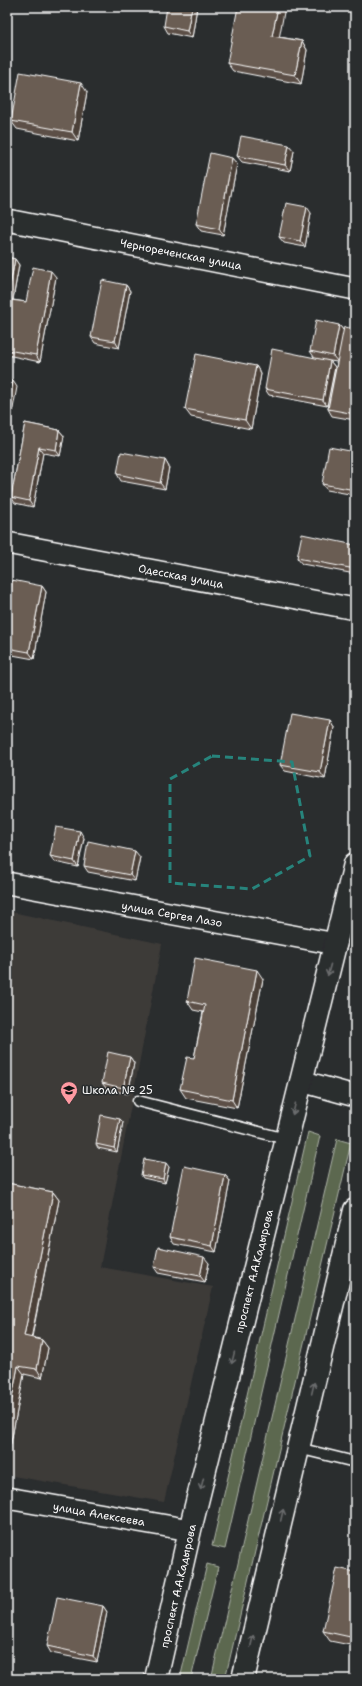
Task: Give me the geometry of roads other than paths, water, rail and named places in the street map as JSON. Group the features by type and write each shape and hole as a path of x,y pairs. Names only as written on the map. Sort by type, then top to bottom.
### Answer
{"street":[{"name":"Чернореченская улица","path":"7,220 355,289"},
{"name":"Одесская улица","path":"7,543 355,609"},
{"name":"проспект А.А.Кадырова","path":"156,1679 190,1530 355,864"},
{"name":"улица Сергея Лазо","path":"7,883 336,944"},
{"path":"301,1081 355,1096"},
{"path":"243,1679 355,1210"},
{"name":"улица Алексеева","path":"7,1498 190,1530"}],"lane":[{"path":"138,1101 286,1139"},
{"path":"298,1448 355,1462"}],"place":[{"name":"Школа № 25","path":"69,1105"}]}
